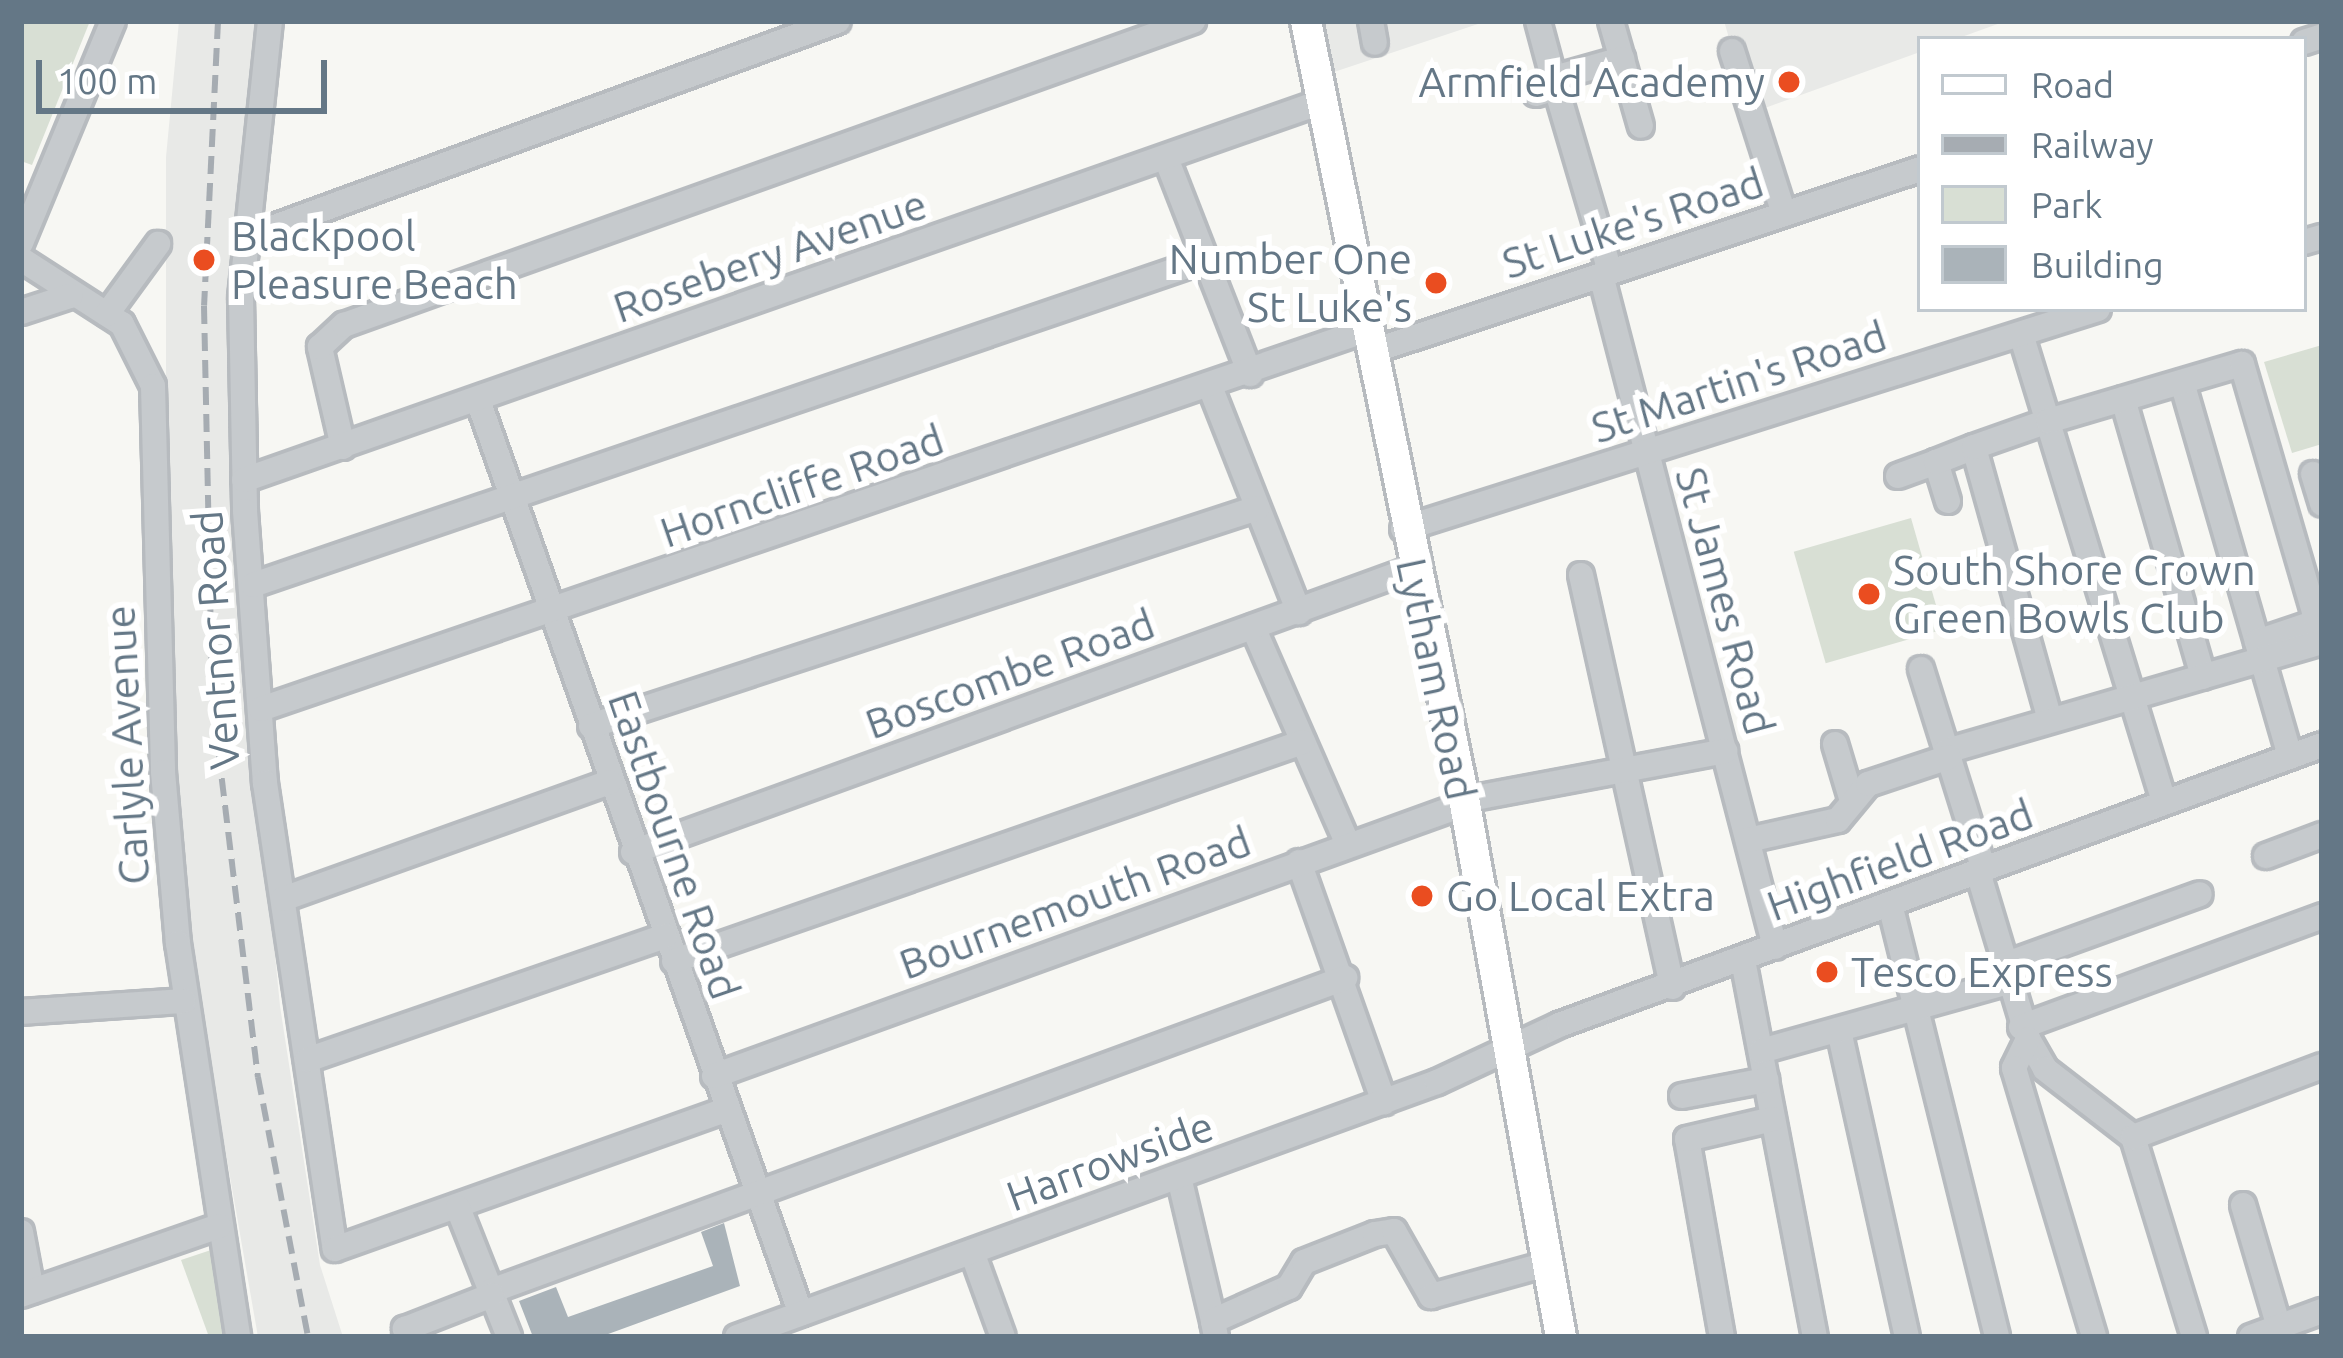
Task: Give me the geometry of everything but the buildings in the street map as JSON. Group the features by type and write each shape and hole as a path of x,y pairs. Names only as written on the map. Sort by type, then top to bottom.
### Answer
{"main road":[{"name":"Lytham Road","path":"1310,22 1321,102 1403,529 1464,802 1505,1049 1561,1337"}],"street":[{"path":"21,242 112,21"},
{"name":"Ventnor Road","path":"270,21 247,238 244,480 260,709 335,1249 458,1208"},
{"path":"247,238 838,21"},
{"path":"343,447 320,347 344,326 1192,21"},
{"name":"St James Road","path":"1538,21 1548,87 1606,274 1646,453 1775,947"},
{"path":"1611,21 1641,126"},
{"path":"1732,51 1784,214"},
{"path":"1548,87 1622,59"},
{"name":"Rosebery Avenue","path":"244,480 1321,102"},
{"path":"1166,158 1250,374"},
{"name":"St Luke's Road","path":"1368,341 1606,274 1917,170"},
{"path":"107,314 158,244"},
{"name":"Carlyle Avenue","path":"21,259 70,296 107,314 133,337 153,386 163,772 184,1000 238,1337"},
{"path":"253,585 1205,260"},
{"path":"21,313 70,296"},
{"name":"St Martin's Road","path":"1403,529 2089,312"},
{"path":"2021,334 2164,803"},
{"name":"Horncliffe Road","path":"260,709 1250,374 1368,341"},
{"path":"1748,841 1838,820 1868,784 1948,754 2203,676 2321,631 2242,364 2048,421 1898,476"},
{"path":"2182,382 2290,757"},
{"path":"1211,389 1299,612"},
{"path":"2123,399 2203,676"},
{"name":"Eastbourne Road","path":"478,400 801,1314"},
{"path":"1974,447 2050,720"},
{"path":"1936,462 1948,502"},
{"path":"2313,474 2322,504"},
{"path":"591,726 1257,508"},
{"name":"Boscombe Road","path":"634,852 1412,569"},
{"path":"1580,575 1672,986"},
{"path":"1253,627 1348,844"},
{"path":"1921,669 2024,1033 2045,1069 2133,1138 2194,1337"},
{"path":"674,961 1303,742"},
{"path":"1835,745 1852,801"},
{"name":"Highfield Road","path":"1505,1049 2322,745"},
{"name":"Bournemouth Road","path":"714,1076 1464,802 1725,751"},
{"path":"283,899 610,782"},
{"path":"2266,856 2322,835"},
{"path":"1300,862 1346,978 1384,1102"},
{"path":"1761,1051 1840,1035 1916,1009 2200,894"},
{"path":"1891,904 1997,1337"},
{"path":"2024,1033 2322,916"},
{"path":"307,1060 664,935"},
{"path":"1743,960 1815,1337"},
{"path":"408,1337 405,1328 491,1293 1346,978"},
{"path":"21,1012 184,1000"},
{"path":"2024,1033 2014,1068 2095,1337"},
{"path":"1840,1035 1906,1337"},
{"name":"Harrowside","path":"743,1336 1384,1102 1505,1049"},
{"path":"2133,1138 2322,1066"},
{"path":"1682,1096 1766,1079"},
{"path":"509,1337 458,1208 726,1110"},
{"path":"1722,1337 1687,1139 1773,1119"},
{"path":"1179,1177 1214,1329 1288,1287 1304,1262 1376,1234 1394,1231 1431,1297 1546,1264"},
{"path":"2243,1205 2279,1327"},
{"path":"21,1232 27,1293 219,1226"},
{"path":"973,1252 1003,1337"},
{"path":"2251,1337 2322,1311"}],"shaded area":[{"path":"179,21 259,21 233,299 230,491 280,1006 320,1265 343,1337 258,1337 199,999 177,788 166,507 166,157"},
{"name":"Armfield Academy","path":"1324,21 1487,21 1334,72"},
{"name":"Armfield Academy","path":"1724,21 2006,21 1964,36 1917,36 1917,53 1751,113"}],"green space":[{"path":"21,21 90,21 32,165 21,161"},
{"path":"2322,345 2322,444 2292,453 2264,362"},
{"name":"South Shore Crown Green Bowls Club","path":"1911,518 1943,630 1826,663 1794,552"},
{"path":"214,1249 233,1337 209,1337 181,1260"}],"railway":[{"path":"218,21 204,306 212,698 258,1077 308,1337"}],"place":[{"name":"Armfield Academy","path":"1789,82"},
{"name":"Blackpool Pleasure Beach","path":"204,260"},
{"name":"Number One St Luke's","path":"1436,283"},
{"name":"South Shore Crown Green Bowls Club","path":"1869,594"},
{"name":"Go Local Extra","path":"1422,896"},
{"name":"Tesco Express","path":"1827,972"}]}
